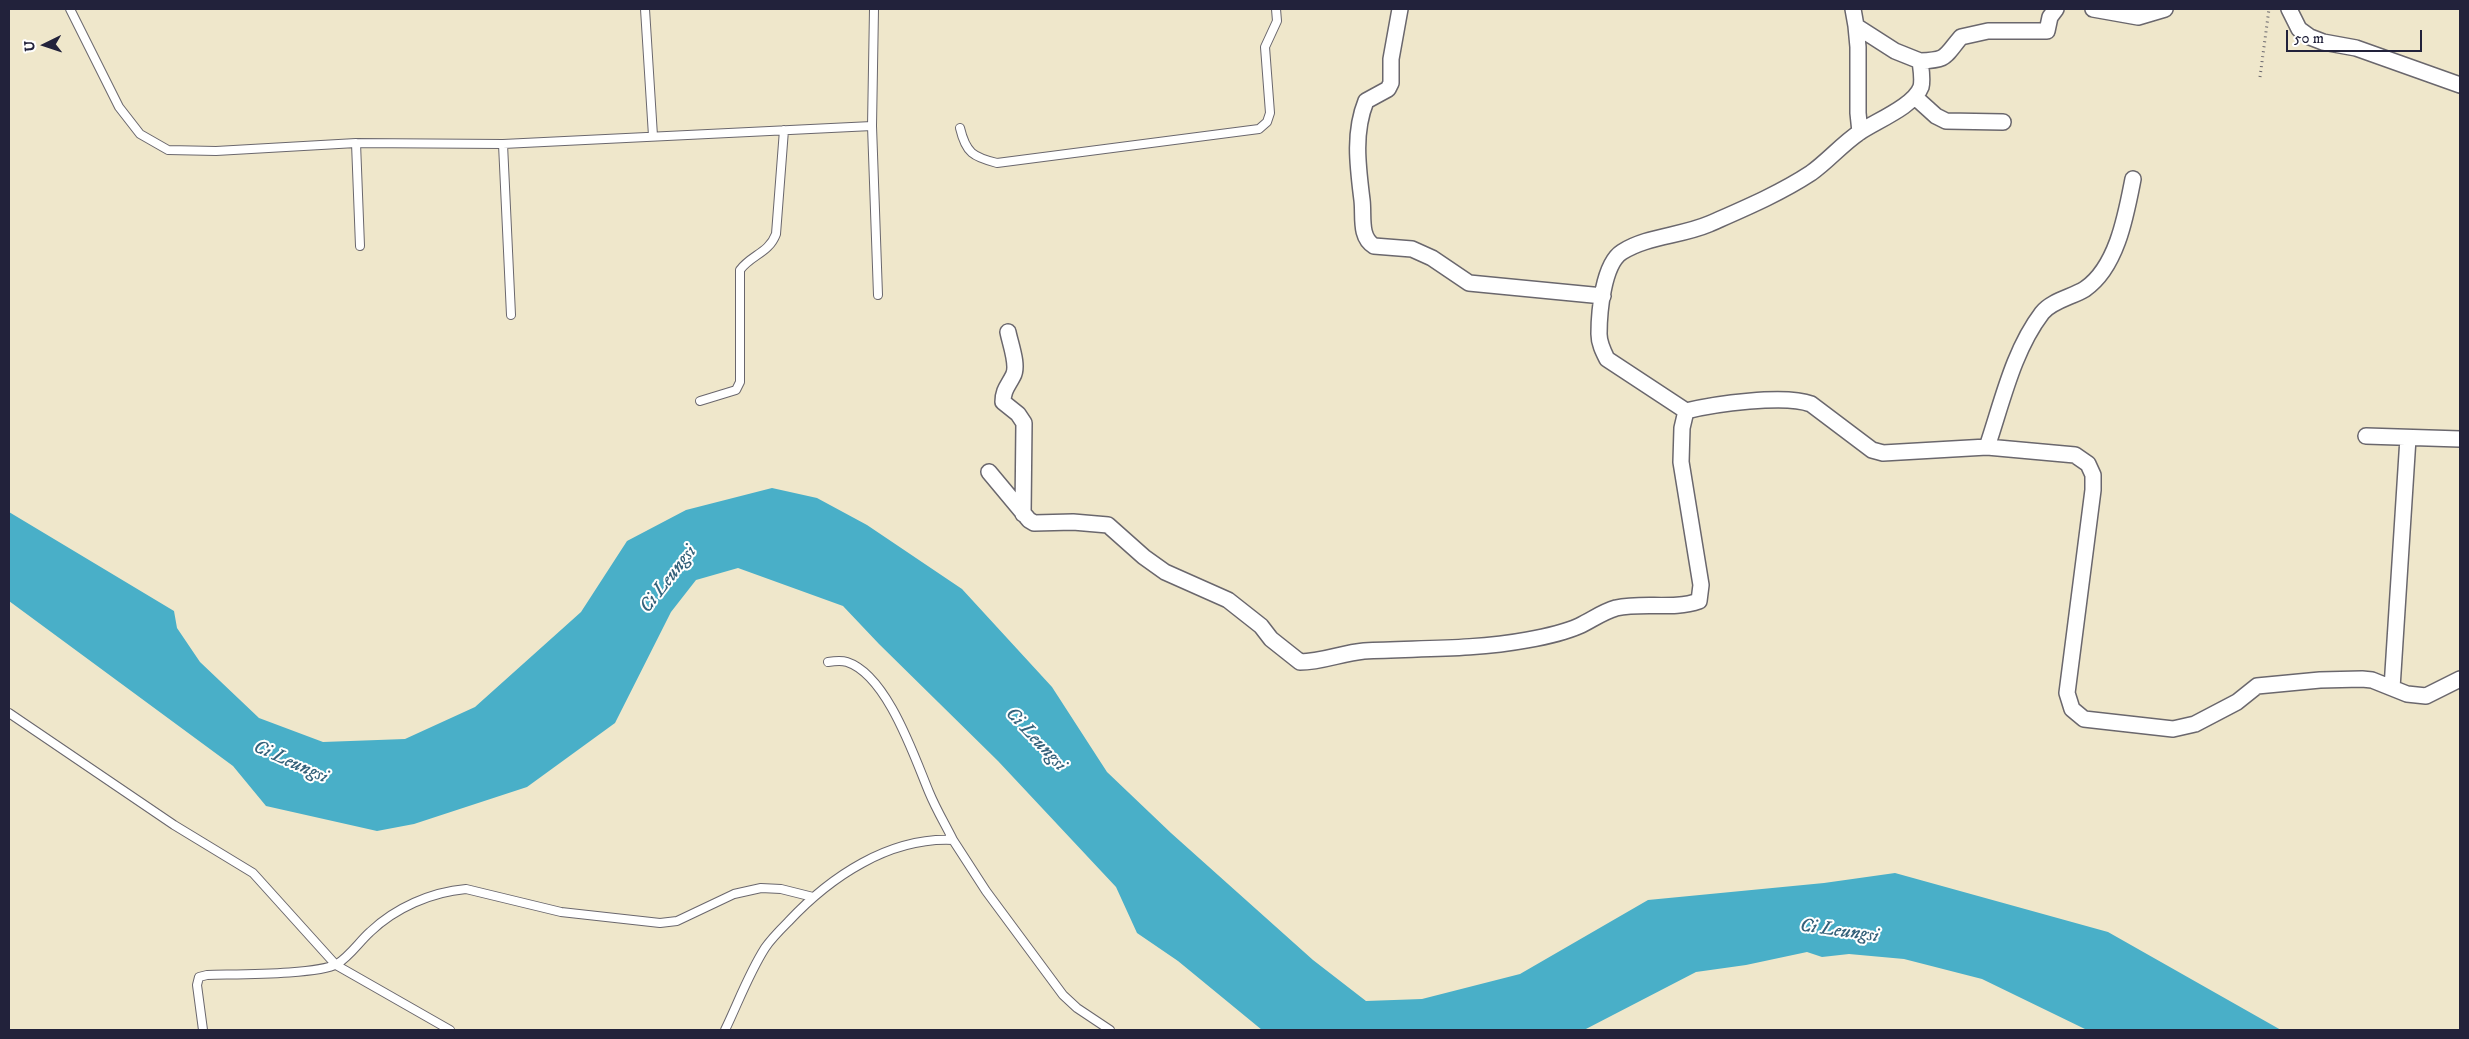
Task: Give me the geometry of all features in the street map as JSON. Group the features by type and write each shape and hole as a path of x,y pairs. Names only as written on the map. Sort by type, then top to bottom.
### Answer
{"street":[{"path":"1400,9 1391,59 1391,83 1388,89 1366,101 1359,122 1358,177 1364,234 1369,243 1374,246 1412,249 1432,258 1469,283 1603,296"},
{"path":"1853,9 1858,47 1858,113 1860,132"},
{"path":"1856,26 1895,51 1920,61 1938,60 1947,56 1962,37 1988,32 2047,31 2050,18 2056,9"},
{"path":"2093,9 2138,17 2165,9"},
{"path":"2289,9 2299,29 2310,37 2323,42 2356,48 2460,85"},
{"path":"1920,61 1921,87 1915,97 1860,132 1811,173 1762,201 1698,228 1647,241 1622,252 1610,268 1603,296 1599,335 1602,349 1607,359 1686,411 1778,399 1801,400 1811,404 1872,450 1883,454 1986,447 2075,456 2088,464 2093,476 2067,693 2072,709 2084,719 2174,729 2187,728 2237,702 2257,686 2320,680 2362,679 2372,680 2407,694 2426,696 2460,679"},
{"path":"1915,97 1936,116 1946,121 2003,122"},
{"path":"1986,447 2021,349 2039,317 2043,311 2086,288 2116,247 2133,179"},
{"path":"1008,332 1014,370 1013,376 1004,390 1003,402 1018,414 1024,423 1023,514"},
{"path":"989,472 1023,514 1034,523 1073,522 1108,525 1144,557 1165,572 1228,600 1261,626 1272,639 1300,662 1364,651 1448,650 1527,640 1578,626 1608,610 1640,605 1688,604 1699,601 1701,585 1681,462 1682,428 1686,411"},
{"path":"2366,436 2460,439"},
{"path":"2392,688 2408,438"}],"lane":[{"path":"70,9 120,107 140,134 168,150 216,151 356,143 503,144 872,126"},
{"path":"645,9 653,136"},
{"path":"874,9 872,126 878,295"},
{"path":"960,128 964,145 971,153 983,160 997,163 1259,128 1267,122 1270,114 1265,47 1277,21 1276,9"},
{"path":"700,401 736,390 740,382 740,270 746,262 772,245 776,234 784,130"},
{"path":"356,143 360,246"},
{"path":"503,144 511,315"},
{"path":"828,662 846,662 859,668 880,691 904,733 929,793 953,840 986,891 1063,996 1077,1008 1110,1030"},
{"path":"9,713 174,825 253,873 336,964 450,1030"},
{"path":"725,1030 765,948 813,897 848,870 864,862 916,843 953,840"},
{"path":"203,1030 197,985 198,977 315,970 336,964 390,916 434,895 450,890 466,889 561,912 660,923 677,921 734,894 761,888 781,889 813,897"}],"path":[{"path":"2260,77 2269,9"}],"water":[{"name":"Ci Leungsi","path":"772,488 817,498 867,525 962,589 1052,687 1107,772 1171,833 1313,960 1366,1001 1422,999 1520,974 1648,900 1824,883 1895,873 2108,932 2281,1030 2087,1030 1982,979 1904,959 1849,954 1822,957 1807,952 1746,965 1696,972 1584,1030 1262,1030 1178,961 1137,933 1116,887 998,761 843,606 738,568 696,580 671,612 615,723 527,787 414,824 377,831 266,806 233,766 9,601 9,512 174,611 177,628 200,662 259,718 323,742 405,739 475,707 581,612 627,541 686,510"}]}
